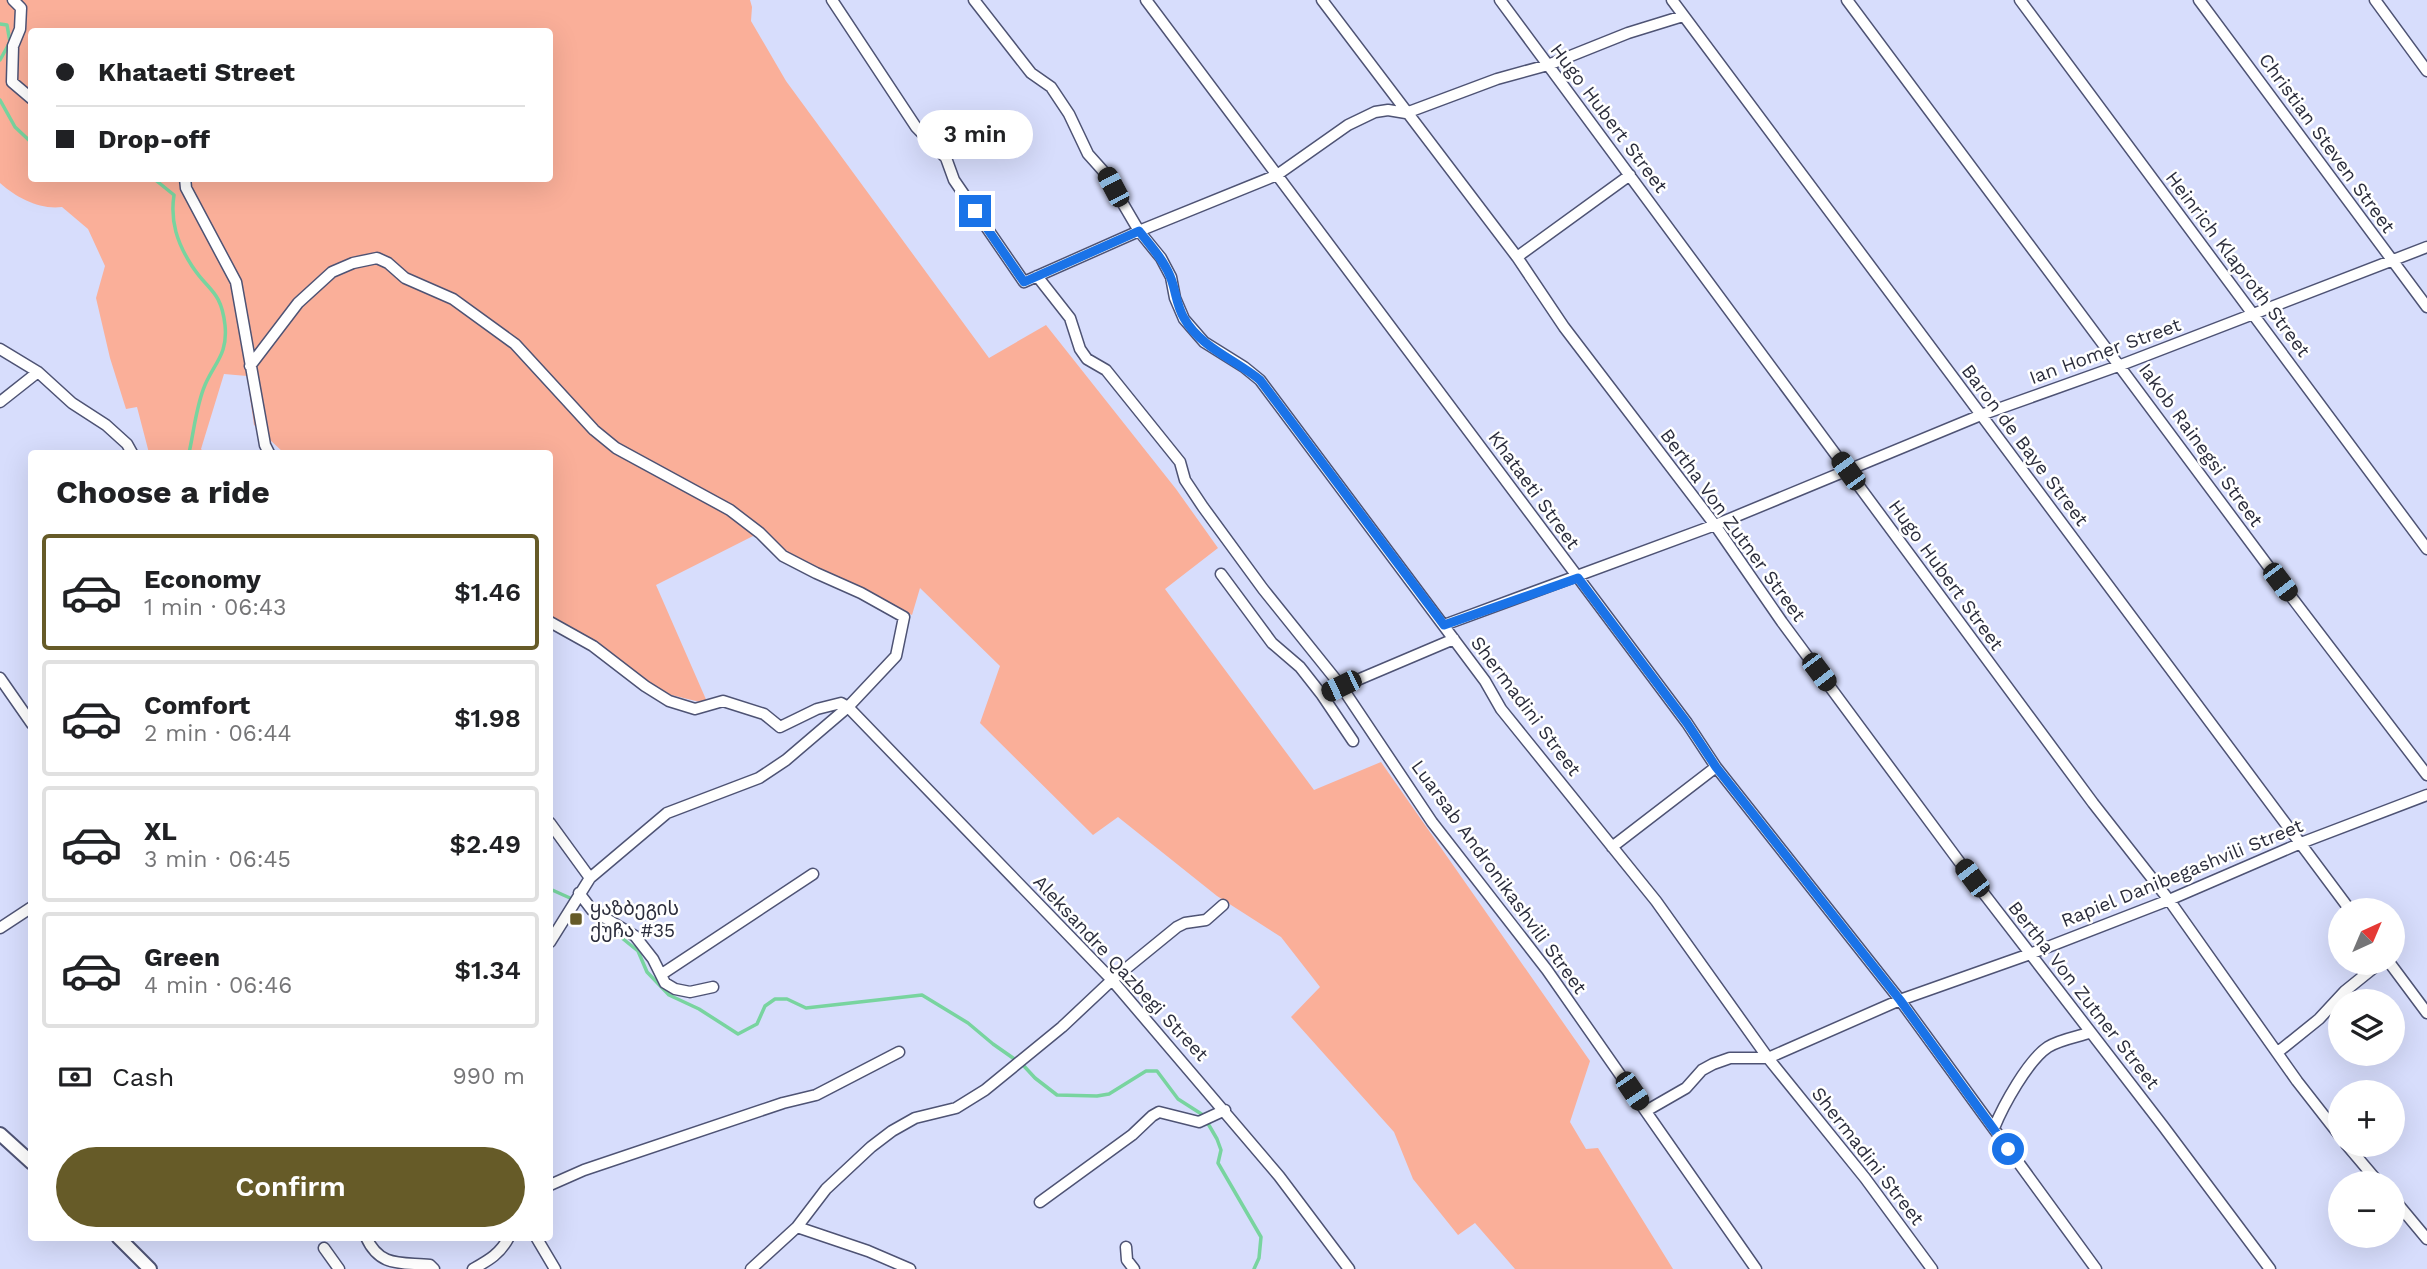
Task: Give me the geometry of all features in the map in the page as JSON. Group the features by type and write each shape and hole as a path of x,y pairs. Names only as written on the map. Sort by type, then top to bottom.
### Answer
{"street":[{"path":"13,0 21,8 20,29 13,46 12,82 28,96"},
{"path":"832,0 916,127 946,158 954,180 1024,282 1139,231 1277,175 1348,125 1375,112 1388,110 1406,113 1497,79 1548,65 1628,33 1683,16"},
{"name":"Shermadini Street","path":"974,0 1031,73 1051,87 1069,114 1088,154 1105,173 1139,231 1161,258 1171,277 1175,298 1184,320 1204,342 1260,380 1444,625 1485,681 1501,709 1656,901 1768,1058 1865,1178 1932,1269"},
{"name":"Khataeti Street","path":"1146,0 1687,723 1716,767 1900,1000 2096,1269"},
{"name":"Bertha Von Zutner Street","path":"1322,0 1517,257 1564,327 1715,525 1801,648 2270,1269"},
{"name":"Hugo Hubert Street","path":"1500,0 2093,803 2169,900 2328,1121"},
{"name":"Baron de Baye Street","path":"1672,0 2341,898"},
{"name":"Iakob Rainegsi Street","path":"1847,0 2427,775"},
{"name":"Heinrich Klaproth Street","path":"2020,0 2427,550"},
{"name":"Christian Steven Street","path":"2199,0 2427,307"},
{"path":"2375,0 2427,71"},
{"path":"1517,257 1630,175"},
{"path":"185,182 186,188 236,282 268,450"},
{"name":"Ian Homer Street","path":"1444,625 1578,578 1715,525 1980,415 2121,365 2427,247"},
{"path":"250,366 298,303 332,272 377,258 388,262 405,278 453,299 515,344 594,430 616,448 730,510 760,533 783,556 904,617 896,656 848,707 792,755 759,778 667,813 590,878 553,937"},
{"name":"Luarsab Andronikashvili Street","path":"1037,276 1070,318 1080,349 1087,359 1106,370 1180,462 1185,480 1263,589 1341,686 1432,822 1547,970 1756,1269"},
{"path":"0,349 38,372 72,403 106,425 128,444 131,450"},
{"path":"0,402 38,372"},
{"path":"1221,574 1272,643 1300,667 1353,741"},
{"path":"553,624 593,646 657,694 669,701 695,709 723,701 764,714 780,727 817,709 841,703 848,707"},
{"path":"1322,695 1454,639"},
{"path":"0,678 28,718"},
{"name":"Aleksandre Qazbegi Street","path":"848,707 1112,980 1221,1112 1279,1176 1349,1269"},
{"path":"1612,847 1716,767"},
{"name":"Rapiel Danibegashvili Street","path":"1646,1111 1686,1088 1702,1070 1713,1064 1730,1058 1768,1058 1900,1000 2030,954 2169,900 2301,843 2427,795"},
{"path":"553,827 590,878"},
{"path":"662,974 813,874"},
{"path":"579,893 592,910 635,936 665,982 675,989 690,992 713,987"},
{"path":"751,1269 797,1227 826,1189 871,1147 915,1118 956,1108 985,1090 1177,927 1206,920 1223,905"},
{"path":"0,928 28,910"},
{"path":"2278,1052 2319,1020 2345,991 2365,975"},
{"path":"2399,975 2427,1013"},
{"path":"1994,1128 2006,1100 2037,1056 2050,1046 2090,1032"},
{"path":"553,1184 584,1171 816,1095 899,1052"},
{"path":"1040,1202 1159,1112 1199,1122 1221,1112"},
{"path":"0,1134 28,1159"},
{"path":"2357,1157 2369,1171"},
{"path":"2405,1213 2427,1239"},
{"path":"797,1227 868,1251 910,1269"},
{"path":"122,1241 150,1269"},
{"path":"369,1241 382,1259 395,1263 430,1265 434,1269"},
{"path":"472,1269 493,1258 507,1241"},
{"path":"538,1241 555,1269"},
{"path":"1126,1247 1127,1259 1134,1269"},
{"path":"324,1248 339,1269"}],"shaded area":[{"path":"0,0 750,0 751,21 786,81 989,358 1046,325 1176,489 1218,548 1165,589 1314,790 1381,762 1590,1061 1570,1122 1586,1149 1598,1148 1673,1269 1515,1269 1475,1223 1458,1235 1413,1179 1394,1132 1291,1017 1320,987 1281,937 1217,896 1118,817 1093,835 980,723 1000,666 920,588 912,615 795,558 763,531 656,585 708,704 659,692 553,620 553,450 281,450 254,425 247,376 224,374 202,450 148,450 137,407 126,409 110,358 96,298 105,266 88,229 62,207 45,207 14,194 0,183"}],"waterway":[{"path":"0,24 7,25 10,42 0,60"},
{"path":"0,100 15,127 28,139"},
{"path":"158,182 174,195 174,223 182,249 217,298 225,325 223,351 202,393 190,450"},
{"path":"553,890 570,898"},
{"path":"601,921 638,951 647,972 669,995 699,1009 738,1034 757,1024 765,1006 775,999 787,999 806,1008 922,995 968,1023 1057,1095 1109,1094 1146,1071 1157,1071 1178,1099 1203,1115 1217,1139 1221,1150 1218,1163 1261,1237 1259,1258 1254,1269"}],"place":[{"name":"ყაზბეგის ქუჩა #35","path":"576,919"}],"route":[{"path":"975,211 1024,282 1139,231 1161,258 1171,277 1175,298 1184,320 1204,342 1260,380 1444,625 1578,578 1687,723 1716,767 1900,1000 2008,1149"}]}
